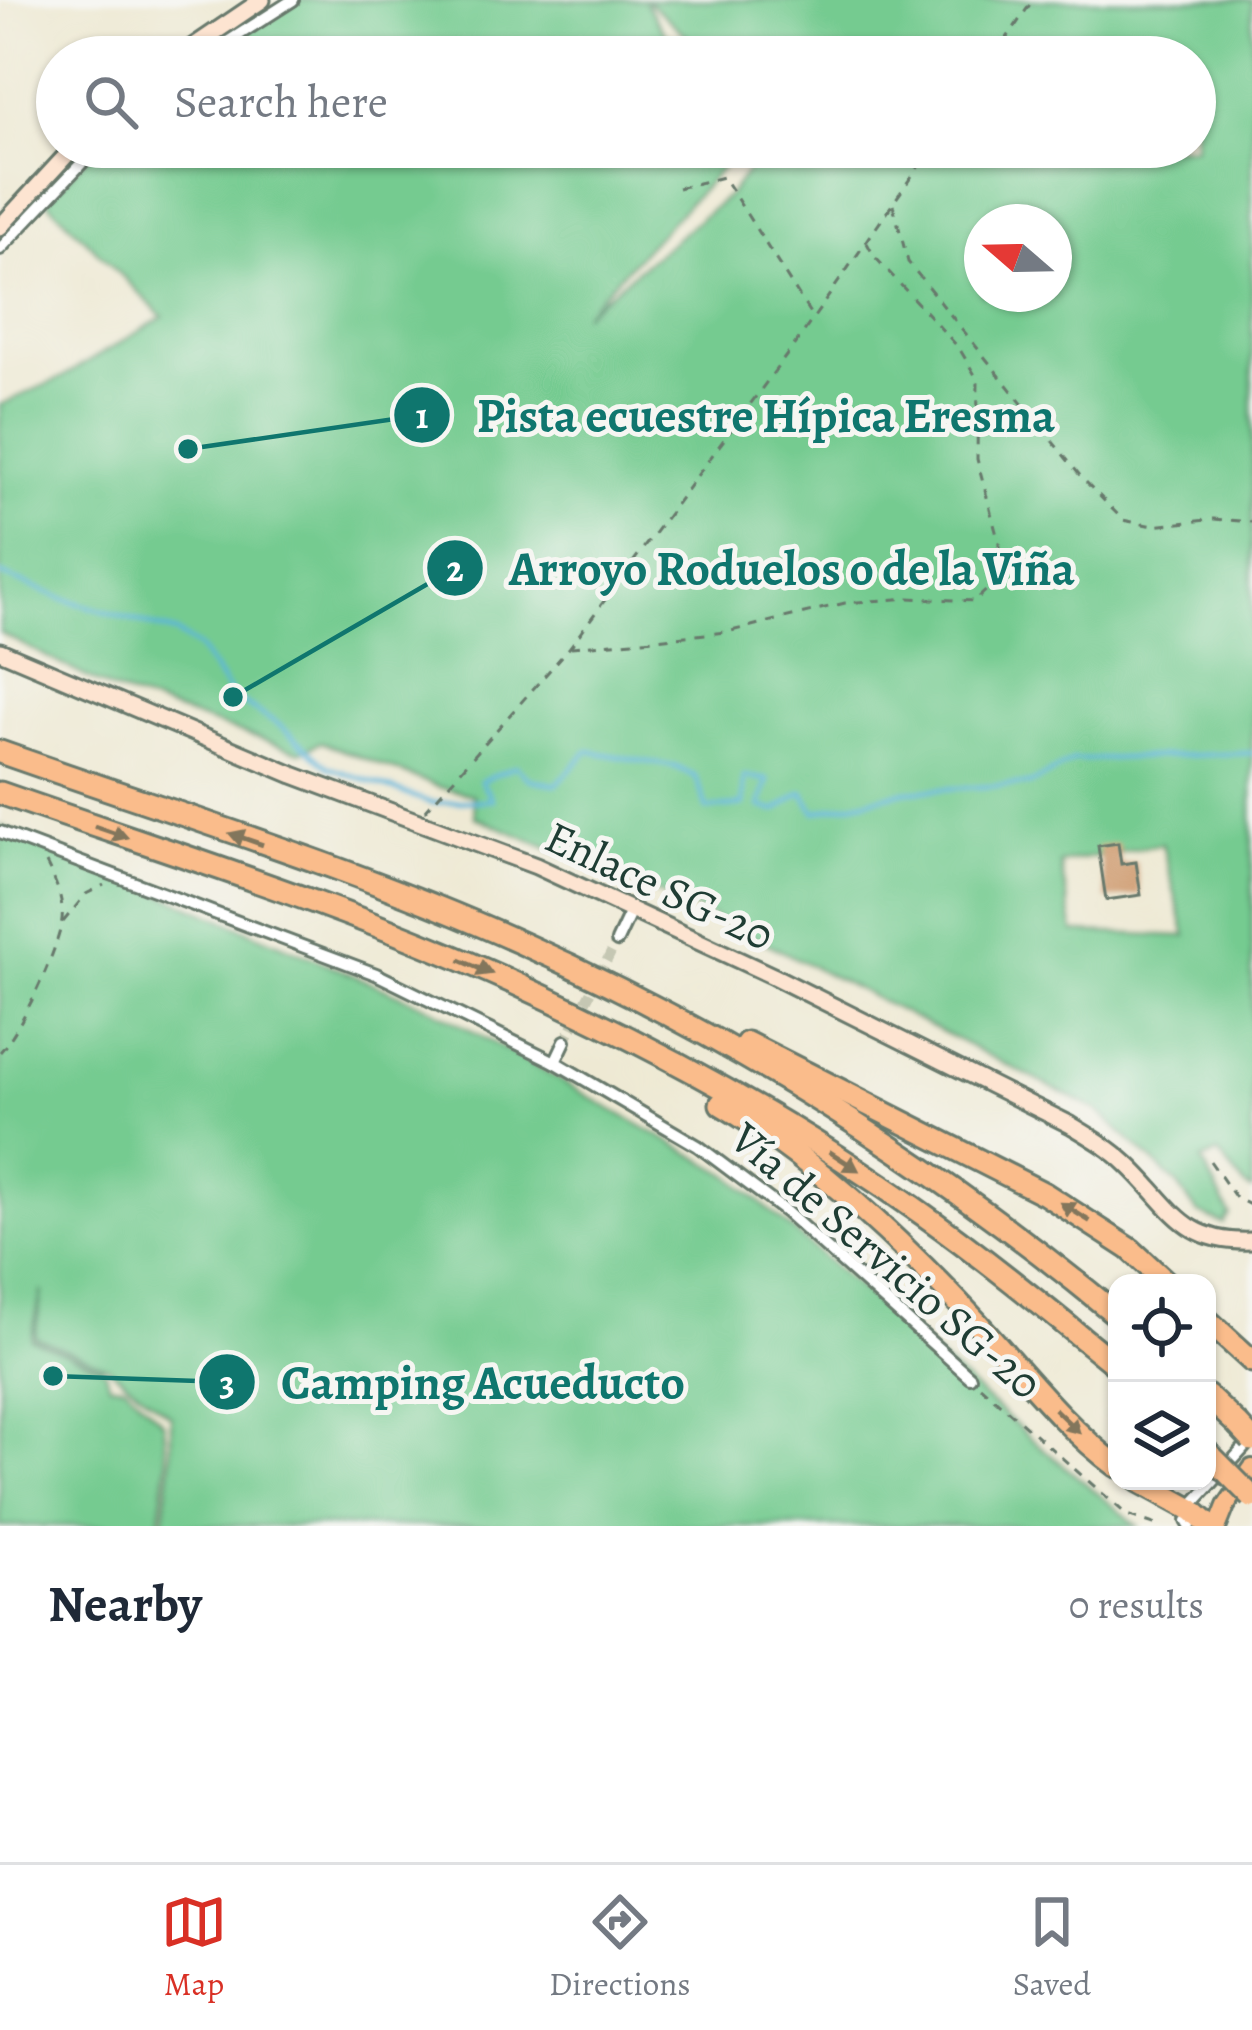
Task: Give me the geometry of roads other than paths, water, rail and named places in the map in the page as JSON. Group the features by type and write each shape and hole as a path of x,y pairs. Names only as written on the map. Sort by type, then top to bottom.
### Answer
{"highway":[{"path":"0,752 377,885 517,940 752,1045 1045,1194 1130,1249 1157,1274"},
{"path":"0,794 431,947 595,1022 711,1082 839,1158 941,1228 1108,1359"},
{"path":"630,993 868,1129 950,1184 1108,1308"},
{"path":"595,1022 647,1060 733,1111 851,1201 968,1312 1067,1421 1108,1458"},
{"path":"1216,1328 1252,1360"},
{"path":"1216,1405 1247,1435"},
{"path":"1216,1461 1252,1497"},
{"path":"1155,1490 1214,1526"}],"main road":[{"path":"1214,1526 1252,1468"}],"street":[{"path":"209,36 262,0"},
{"path":"237,36 293,0"},
{"path":"0,227 55,168"},
{"path":"0,248 77,168"},
{"name":"Enlace SG-20","path":"0,651 271,766 536,866 632,909 1072,1125 1124,1161 1188,1228 1220,1241 1252,1241"},
{"name":"Vía de Servicio SG-20","path":"0,832 376,974 555,1062 698,1146 786,1212 970,1377"},
{"path":"616,941 632,909"},
{"path":"555,1062 565,1041"},
{"path":"1194,1503 1247,1435"}],"waterway":[{"path":"0,574 176,633 198,647 233,697 278,724 328,767 432,803 492,800 481,781 516,766 529,779 556,785 588,751 676,767 696,777 707,809 743,805 744,776 768,780 760,806 776,811 803,792 815,812 907,791 1030,784 1074,760 1252,753"}],"tunnel":[{"path":"565,1041 617,941"}],"place":[{"name":"Pista ecuestre Hípica Eresma","path":"188,449"},
{"name":"Arroyo Roduelos o de la Viña","path":"233,697"},
{"name":"Camping Acueducto","path":"53,1376"}]}
